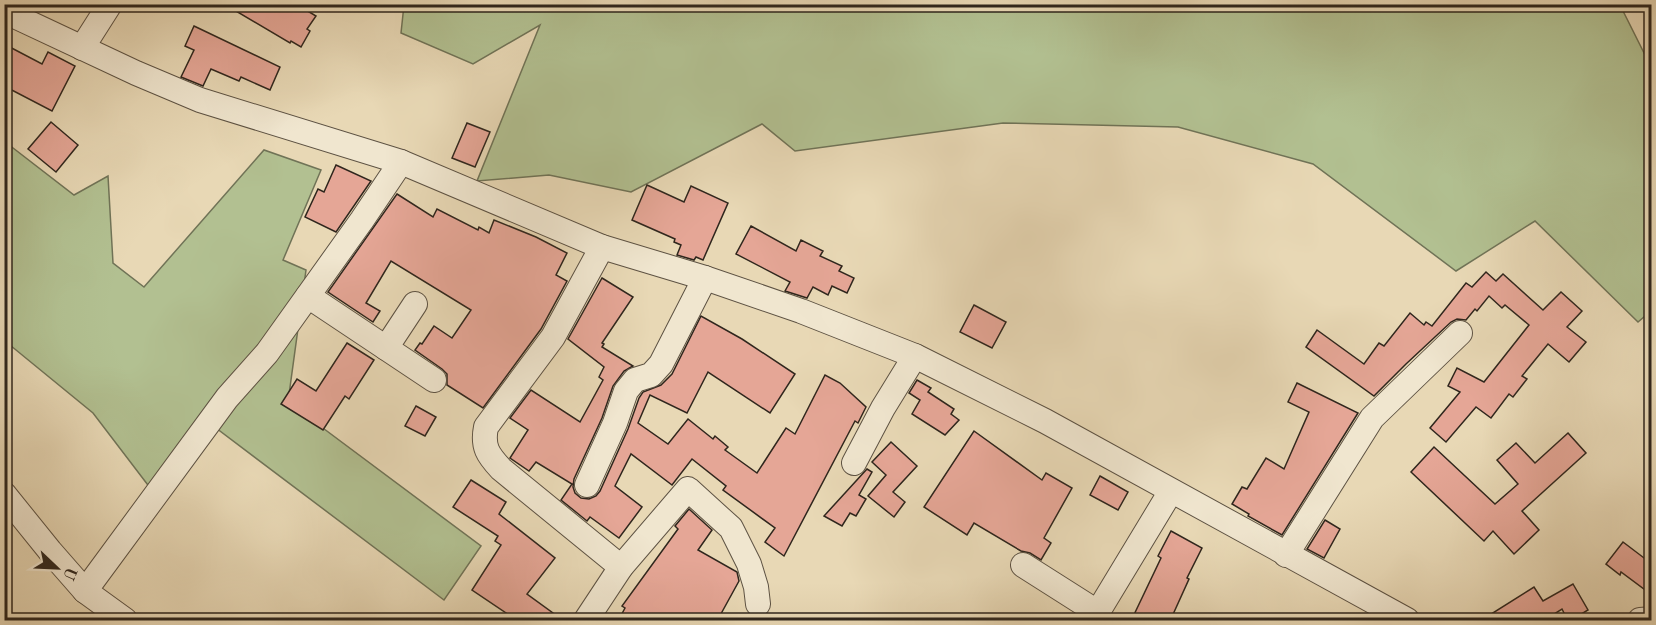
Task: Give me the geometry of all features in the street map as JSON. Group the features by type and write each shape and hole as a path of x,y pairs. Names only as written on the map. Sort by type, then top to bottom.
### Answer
{"street":[{"path":"82,48 110,4"},
{"path":"4,11 200,100 401,162 602,247 705,278 829,321 915,356 1045,422 1407,621"},
{"path":"85,591 227,398 267,353 401,162"},
{"path":"602,247 553,337 486,427 483,440 486,452 501,469 621,567"},
{"path":"586,485 615,423 626,391 635,380 651,375 661,364 705,278"},
{"path":"308,296 434,380"},
{"path":"386,348 415,304"},
{"path":"1286,555 1372,418 1460,333"},
{"path":"854,463 883,408 915,356"},
{"path":"586,621 621,567 684,491 689,489 730,528 749,564 758,604"},
{"path":"1023,565 1095,616 1171,491"},
{"path":"4,494 85,591 125,621"},
{"path":"1640,621 1652,619"}],"green space":[{"path":"404,5 1620,5 1651,67 1651,311 1638,322 1535,221 1456,271 1313,164 1178,127 1003,123 795,151 762,124 631,192 549,175 477,181 540,25 473,64 401,33"},
{"path":"4,141 74,195 108,176 113,263 144,287 264,150 321,170 283,260 306,270 288,402 481,546 444,600 208,422 154,493 93,413 5,341"}],"building":[{"path":"224,4 296,4 316,16 307,29 310,31 301,47 291,41 290,43"},
{"path":"194,26 280,67 270,90 241,77 239,81 211,69 203,86 181,77 194,50 185,46"},
{"path":"4,44 42,64 48,52 75,66 52,111 4,86"},
{"path":"51,122 78,145 56,172 28,149"},
{"path":"467,123 490,132 475,167 452,158"},
{"path":"336,165 371,181 336,232 305,217 318,189 324,192"},
{"path":"647,185 684,202 691,186 728,203 703,260 677,255 681,245 674,242 675,239 632,220"},
{"path":"397,194 433,217 437,209 478,230 479,227 489,233 494,220 536,237 567,253 556,275 567,281 541,329 483,408 447,385 447,374 415,350 434,326 452,338 471,310 391,261 366,303 380,311 373,322 328,292"},
{"path":"751,226 796,251 801,240 823,251 820,256 842,266 839,271 854,278 847,293 832,286 828,295 813,287 807,298 785,291 790,282 736,254"},
{"path":"1486,272 1496,281 1503,274 1543,310 1561,292 1582,311 1567,327 1586,342 1569,362 1548,344 1522,376 1527,379 1513,397 1509,394 1491,418 1476,407 1446,442 1430,428 1460,392 1448,386 1457,368 1484,382 1529,325 1505,305 1502,308 1489,296 1466,320 1457,319 1451,322 1374,396 1306,347 1317,330 1364,364 1379,343 1384,346 1410,313 1424,325 1426,322 1432,326 1466,283 1472,287"},
{"path":"602,278 633,297 602,343 604,344 602,347 633,366 624,371 613,386 602,418 574,479 575,493 581,498 589,499 600,491 628,429 639,398 643,392 661,385 672,374 701,316 742,339 795,374 770,413 708,372 687,413 650,395 638,423 668,444 688,419 713,439 715,436 728,447 725,450 757,473 786,428 795,434 825,375 840,383 866,407 858,423 855,421 784,556 765,542 775,528 723,490 726,486 692,459 672,485 631,454 615,486 642,507 619,538 590,517 587,521 561,500 572,484 536,462 529,471 510,458 528,430 510,418 531,390 580,422 603,380 599,377 604,367 568,339"},
{"path":"974,305 1006,322 992,348 960,332"},
{"path":"347,343 374,360 349,399 345,396 323,430 281,404 297,379 316,391"},
{"path":"917,380 931,388 928,392 954,409 951,414 959,420 945,435 912,414 920,400 909,393"},
{"path":"1297,383 1358,413 1282,535 1232,504 1242,487 1247,489 1266,458 1284,469 1309,412 1288,402"},
{"path":"416,406 436,417 425,436 405,426"},
{"path":"974,431 1042,480 1046,473 1072,488 1044,538 1051,543 1041,560 974,523 967,535 924,507"},
{"path":"1568,433 1586,453 1522,511 1539,530 1514,554 1493,531 1484,541 1411,472 1434,447 1495,504 1518,484 1497,460 1516,443 1535,463"},
{"path":"891,442 917,466 893,492 905,502 894,517 868,496 886,475 872,462"},
{"path":"867,469 872,472 859,495 866,499 856,516 850,513 842,526 824,516"},
{"path":"1100,476 1128,492 1118,510 1090,495"},
{"path":"471,480 506,502 499,514 555,558 527,594 564,621 518,621 472,590 501,545 495,541 498,536 453,507"},
{"path":"689,509 712,530 698,550 737,572 739,581 717,621 618,621 625,608 622,606 678,529 675,526"},
{"path":"1325,520 1340,529 1324,558 1307,549"},
{"path":"1171,531 1202,548 1187,578 1189,579 1170,621 1131,621 1161,558 1158,556"},
{"path":"1623,542 1652,564 1652,595 1606,564"},
{"path":"1573,584 1588,610 1570,621 1562,609 1543,621 1480,621 1534,587 1543,601"}]}
